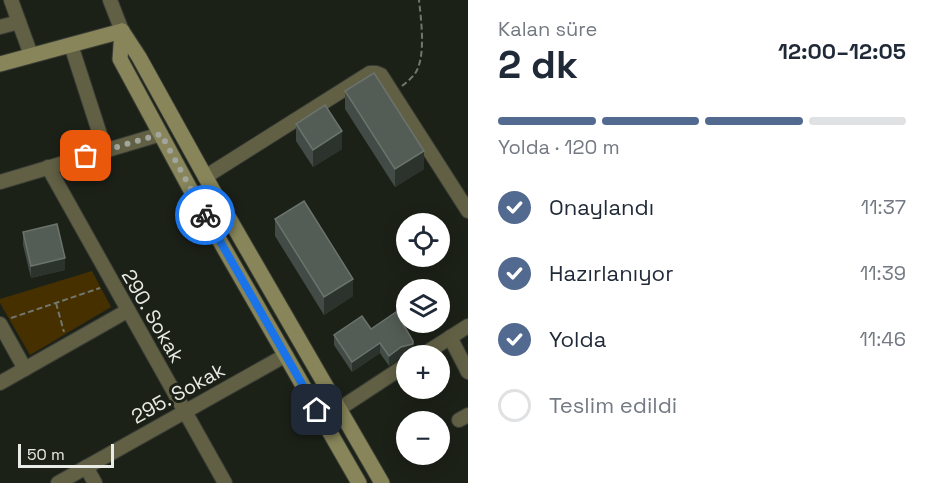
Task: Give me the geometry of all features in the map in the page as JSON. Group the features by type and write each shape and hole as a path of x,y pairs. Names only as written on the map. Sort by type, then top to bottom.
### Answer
{"main road":[{"path":"0,64 122,31"},
{"path":"122,31 120,59 358,483"},
{"path":"122,31 140,57 205,177 382,483"}],"street":[{"path":"11,0 32,55"},
{"path":"110,0 122,31"},
{"path":"0,27 19,22"},
{"path":"71,45 105,150"},
{"path":"205,177 370,74 376,73 381,75 468,211"},
{"path":"0,182 161,134"},
{"name":"290. Sokak","path":"48,167 225,483"},
{"path":"0,382 127,311"},
{"path":"6,321 25,369"},
{"path":"439,345 468,326"},
{"path":"450,338 468,372"},
{"name":"295. Sokak","path":"57,483 286,356"},
{"path":"339,409 396,372"},
{"path":"86,467 95,483"}],"path":[{"path":"394,95 416,72 421,55 419,0"},
{"path":"6,321 112,284"},
{"path":"57,303 68,345"}],"shaded area":[{"path":"92,271 111,307 30,355 0,303 0,299"}],"building":[{"path":"374,73 424,151 395,169 345,91"},
{"path":"325,105 342,131 313,150 296,124"},
{"path":"304,201 353,279 324,297 275,219"},
{"path":"57,224 65,258 31,266 23,232"},
{"path":"396,312 396,333 408,333 413,344 396,345 396,351 389,356 380,343 352,362 334,335 362,316 371,329"}],"way so far":[{"path":"86,156 161,134 205,215"}],"route":[{"path":"205,215 317,410"}]}
